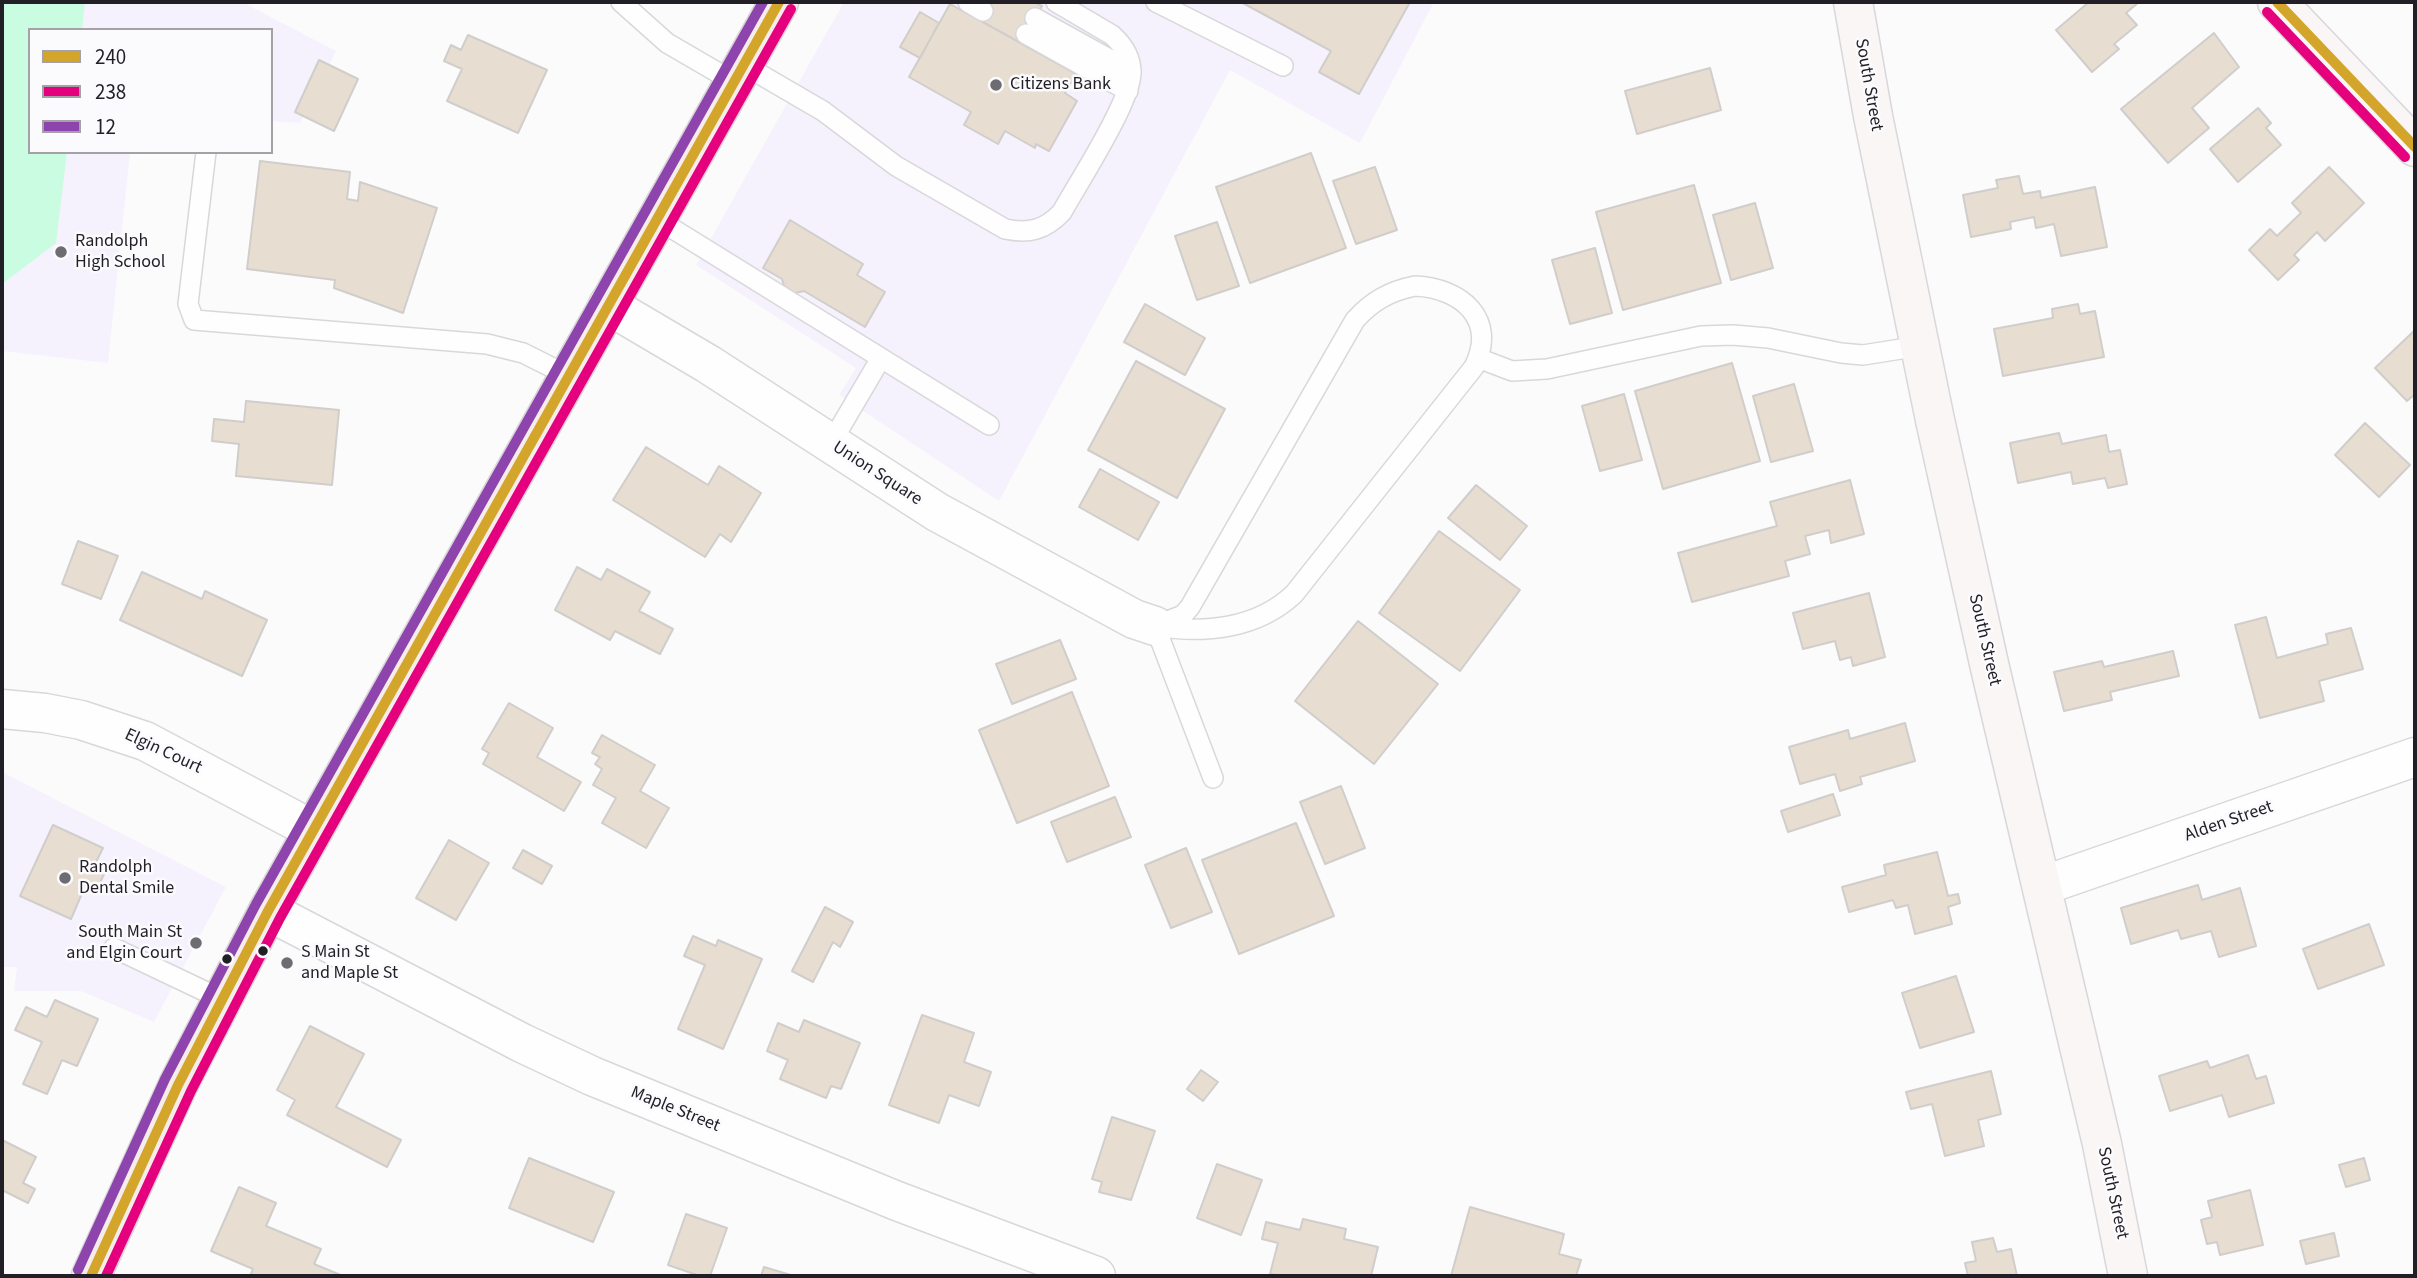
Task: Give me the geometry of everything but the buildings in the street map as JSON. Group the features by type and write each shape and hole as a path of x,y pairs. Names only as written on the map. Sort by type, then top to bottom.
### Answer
{"main road":[{"path":"91,1276 144,1156 221,999 268,911 779,2"},
{"name":"South Street","path":"1853,2 1873,116 1920,346 1990,668 2102,1144 2128,1276"},
{"path":"2277,2 2415,148"}],"street":[{"name":"Union Square","path":"608,305 669,340 937,512 1135,619 1155,626"},
{"name":"Elgin Court","path":"2,709 81,720 145,741 313,830"},
{"name":"Alden Street","path":"2042,886 2415,757"},
{"name":"Maple Street","path":"268,911 522,1043 592,1076 897,1201 1096,1276"}],"lane":[{"path":"621,2 667,43 823,111 896,166 1005,229 1020,233 1051,223 1062,212 1130,81 1125,50 1112,35 1056,2"},
{"path":"1156,2 1283,66"},
{"path":"1030,26 1130,81"},
{"path":"206,154 188,304 194,320 487,344 523,353 569,376"},
{"path":"657,219 989,425"},
{"path":"1415,286 1430,287 1455,295 1471,309 1479,327 1481,343 1474,367 1294,594 1280,607 1264,616 1228,627 1191,630 1155,626 1183,615 1190,607 1355,320 1374,302 1400,289 1415,286"},
{"path":"1478,358 1512,371 1547,369 1717,335 1787,340 1841,353 1863,355 1920,346"},
{"path":"831,443 881,358"},
{"path":"1155,626 1213,778"},
{"path":"114,948 221,999"}],"shaded area":[{"name":"Randolph High School","path":"2,2 242,2 336,51 300,123 273,121 273,28 28,28 28,154 130,154 108,363 2,351"},
{"path":"844,2 1434,2 1360,143 1230,70 999,501 839,395 856,368 696,265"},
{"path":"2,772 226,887 154,1022 81,991 14,991 17,967 2,967"}],"green space":[{"path":"2,2 85,2 82,28 28,28 28,154 67,154 56,243 2,284"}],"transit line":[{"name":"12","path":"78,1270 165,1079 256,904 763,2"},
{"name":"240","path":"91,1276 178,1085 268,911 779,2"},
{"name":"240","path":"2277,2 2415,147"},
{"name":"238","path":"106,1276 191,1091 280,918 791,9"},
{"name":"238","path":"2267,12 2405,157"}],"place":[{"name":"Citizens Bank","path":"996,85"},
{"name":"Randolph High School","path":"61,252"},
{"name":"Randolph Dental Smile","path":"65,878"},
{"name":"South Main St and Elgin Court","path":"196,943"},
{"name":"S Main St and Maple St","path":"287,963"}]}
